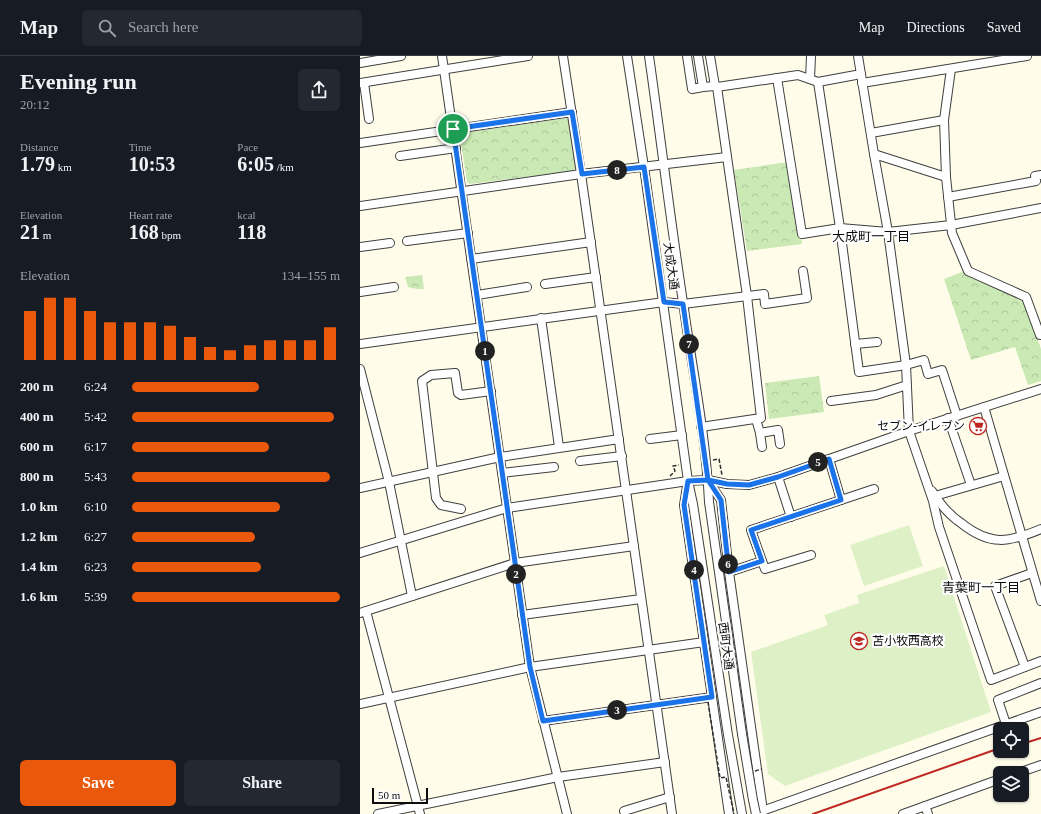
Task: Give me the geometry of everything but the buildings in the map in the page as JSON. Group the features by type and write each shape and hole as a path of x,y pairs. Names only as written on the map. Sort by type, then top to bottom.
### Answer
{"street":[{"path":"360,63 401,56"},
{"path":"442,56 530,667 567,814"},
{"path":"369,119 362,83 444,70 490,59 528,56"},
{"path":"563,56 582,174 672,814"},
{"name":"大成大通","path":"627,56 664,302 688,481"},
{"name":"大成大通","path":"649,56 708,480"},
{"path":"687,56 692,89 798,75 814,80 862,79 951,69 1027,56"},
{"path":"698,56 703,87"},
{"path":"701,427 761,418 747,296 727,157 710,56"},
{"path":"811,56 840,228 859,372 906,365 924,360 928,374 942,370 957,416"},
{"path":"858,56 888,232 906,365 910,431 939,527 991,680 1041,661"},
{"path":"951,69 944,120 946,177 952,233 968,271 1026,297 1041,335"},
{"path":"777,78 802,234 840,228 888,232 951,225 1041,208"},
{"path":"360,143 572,112"},
{"path":"871,133 944,120"},
{"path":"400,156 456,148"},
{"path":"874,154 946,177"},
{"path":"360,206 582,174 727,157"},
{"path":"948,198 1036,181 1035,176 1041,175"},
{"path":"407,241 468,233"},
{"path":"471,259 591,242"},
{"path":"360,247 390,243"},
{"path":"360,344 664,302 683,304 764,294 765,304 807,298 803,271"},
{"path":"545,284 596,277"},
{"path":"360,292 394,287"},
{"path":"476,295 527,287"},
{"path":"540,318 559,447"},
{"path":"855,344 877,342"},
{"path":"360,368 388,482 412,596"},
{"path":"461,509 441,505 436,498 422,381 431,375 455,373 458,393 461,395 491,392"},
{"path":"831,401 876,395 907,385"},
{"path":"360,553 507,508 688,481 708,480 727,484 749,485 778,477 948,418 1041,389"},
{"path":"984,407 1032,573 1040,593 1041,601"},
{"path":"948,418 971,485"},
{"path":"756,419 762,447"},
{"path":"760,433 778,430 780,444"},
{"path":"650,439 682,435"},
{"path":"360,488 500,457 619,439"},
{"path":"580,461 622,456"},
{"path":"829,459 841,500"},
{"path":"502,473 554,467"},
{"path":"935,496 1004,476"},
{"path":"778,477 791,517"},
{"path":"708,480 721,500 758,813 993,729"},
{"name":"西町大通","path":"708,480 709,502 742,734 753,800 758,813"},
{"path":"926,480 935,496 951,516 973,533 982,537 994,540 1022,537 1041,529"},
{"path":"688,481 684,505 704,642 710,700 729,814"},
{"name":"西町大通","path":"688,481 693,504 728,735 742,814"},
{"path":"811,555 765,570 751,530 874,489"},
{"path":"939,527 951,516"},
{"path":"420,814 363,612 515,563 634,546"},
{"path":"729,572 762,561"},
{"path":"1025,668 995,586 1032,573"},
{"path":"522,615 641,599"},
{"path":"360,704 530,667 704,642"},
{"path":"1005,722 998,700 1041,683"},
{"path":"543,721 657,705 710,700"},
{"path":"1012,722 1041,712"},
{"path":"378,814 558,777 665,762"},
{"path":"1029,769 1041,765"},
{"path":"903,814 927,810 993,782"},
{"path":"624,811 670,797"}],"path":[{"path":"710,700 720,778 726,777 734,814"}],"green space":[{"path":"566,118 568,120 576,167 573,171 470,184 467,182 460,136 462,133"},
{"path":"788,162 802,244 747,251 734,170"},
{"path":"962,272 1024,298 1041,349 1041,381 1028,385 1015,347 971,360 944,279"},
{"path":"422,275 424,289 408,287 405,277"},
{"path":"819,376 824,412 769,419 765,383"},
{"path":"909,525 923,566 864,586 850,545"},
{"path":"944,566 991,712 785,786 768,774 751,652 828,625 824,615 859,603 857,595"}],"railway":[{"path":"1029,742 1041,738"},
{"path":"813,814 993,750"}],"place":[{"name":"セブン-イレブン","path":"978,426"},
{"name":"苫小牧西高校","path":"859,641"}],"district":[{"name":"大成町一丁目","path":"871,236"},
{"name":"青葉町一丁目","path":"981,587"}],"route":[{"path":"453,129 530,667 543,721 712,697 684,505 688,481 708,480 727,484 749,485 778,477 829,459 841,500 751,530 762,561 729,572 721,500 708,480 683,304 664,302 644,167 582,174 572,112 453,129"}]}
